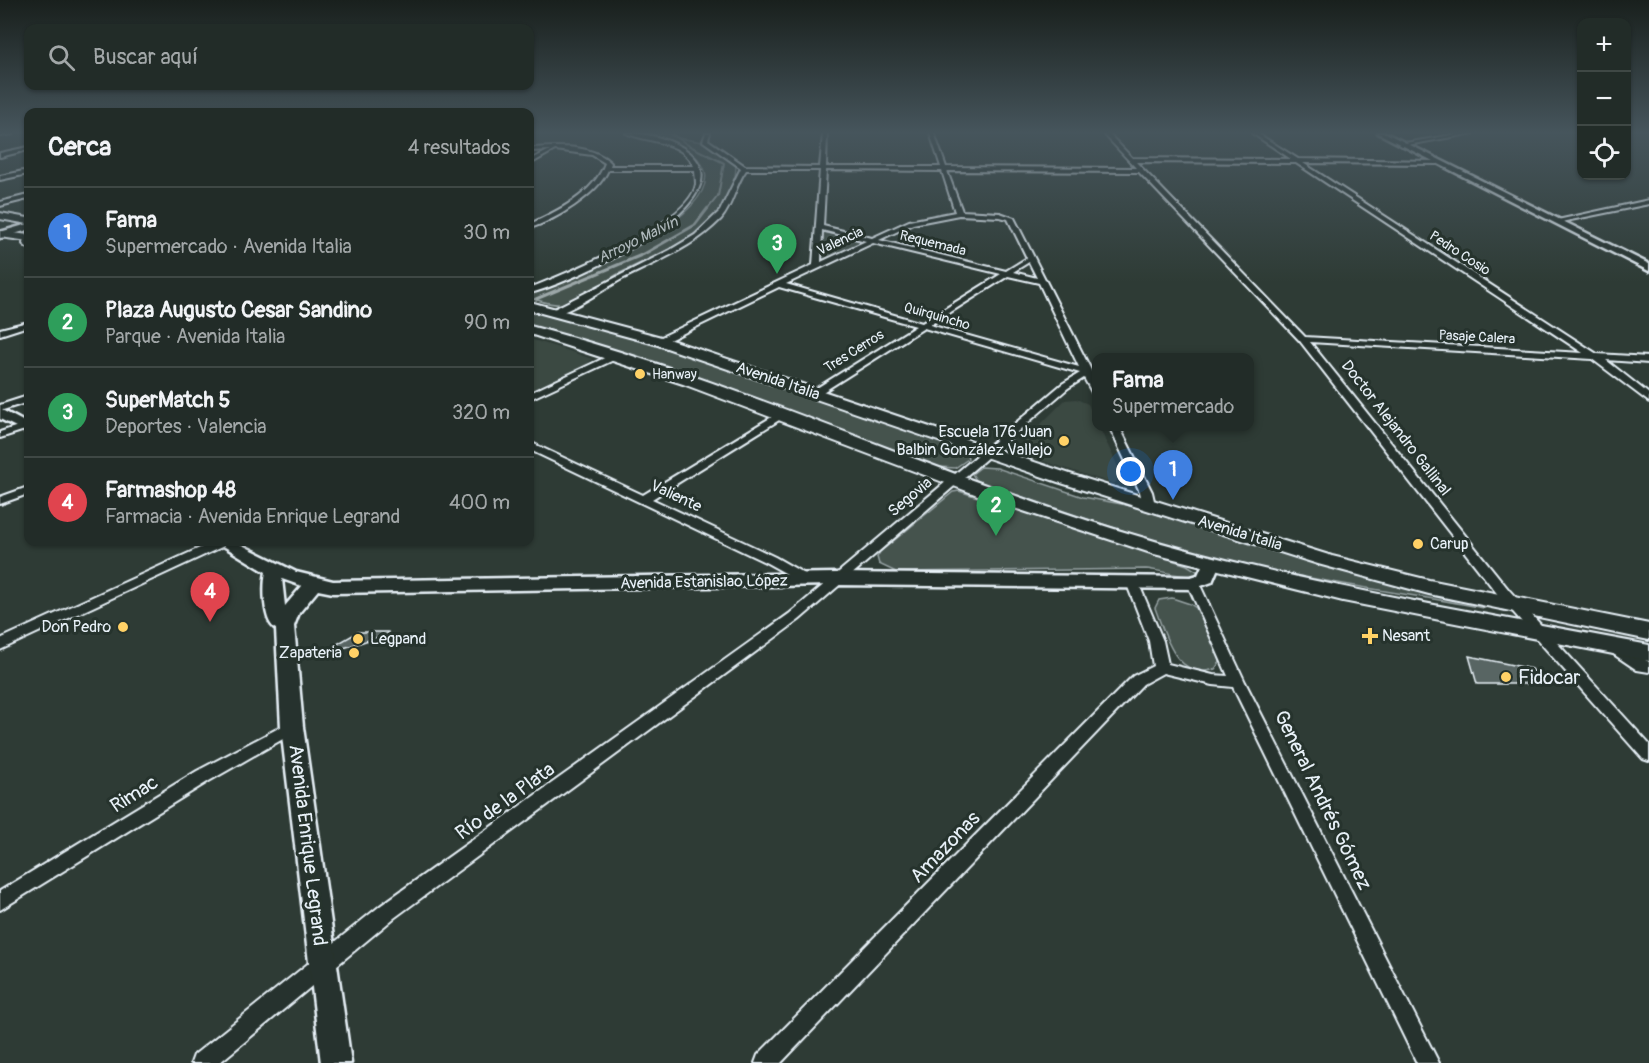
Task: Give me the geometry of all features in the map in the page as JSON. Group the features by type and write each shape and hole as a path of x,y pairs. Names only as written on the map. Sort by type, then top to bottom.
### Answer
{"main road":[{"path":"0,216 24,220"},
{"path":"1,234 24,237"},
{"name":"Avenida Italia","path":"534,307 660,341 815,393 982,457 993,464 1084,493 1113,494 1369,572 1515,606 1649,632"},
{"name":"Avenida Italia","path":"534,331 615,356 956,480 1123,537 1211,563 1320,588 1649,653"},
{"path":"556,338 582,340 624,352 641,349 660,341"},
{"path":"1320,588 1368,591 1498,613 1509,613 1515,610 1515,606"},
{"path":"1538,632 1545,624 1554,623 1649,641"}],"street":[{"path":"534,224 576,200 596,183"},
{"path":"534,289 617,253 668,222 687,206 695,194 699,183"},
{"path":"555,312 683,247 719,218 736,183"},
{"path":"817,267 822,183"},
{"path":"949,183 959,213"},
{"name":"Doctor Alejandro Gallinal","path":"1153,183 1303,339 1515,606 1649,755"},
{"name":"Pedro Cosio","path":"1330,183 1595,357 1649,399"},
{"path":"1479,183 1649,268"},
{"path":"0,204 24,198"},
{"path":"1556,221 1648,203"},
{"name":"Valencia","path":"660,341 911,222 959,213 1007,216 1011,218 1031,258"},
{"name":"Requemada","path":"818,227 1043,282"},
{"path":"1031,258 1092,383"},
{"name":"Tres Cerros","path":"815,393 1031,258"},
{"name":"Quirquincho","path":"780,285 1087,372"},
{"path":"0,333 24,325"},
{"name":"Pasaje Calera","path":"1303,339 1649,360"},
{"path":"534,394 615,356"},
{"name":"Segovia","path":"837,579 1065,386 1087,372"},
{"path":"0,408 24,400"},
{"path":"0,414 24,427"},
{"path":"644,499 780,415"},
{"path":"0,435 24,429"},
{"path":"1116,431 1146,492 1149,505"},
{"name":"Valiente","path":"534,448 771,560 805,580"},
{"path":"0,501 24,492"},
{"path":"0,645 214,546"},
{"name":"Avenida Estanislao López","path":"230,546 275,571 313,585 333,587 837,579 1193,583"},
{"path":"1193,583 1206,578 1211,563"},
{"name":"Avenida Enrique Legrand","path":"275,571 272,584 278,622 285,626 292,727 336,1063"},
{"name":"Río de la Plata","path":"202,1063 387,912 794,617 837,579"},
{"path":"1132,582 1156,641 1161,668 1213,680 1238,682"},
{"name":"General Andrés Gómez","path":"1193,583 1238,682 1428,1063"},
{"path":"285,626 291,611 313,585"},
{"name":"Avenida Italia","path":"1609,645 1642,666 1649,667"},
{"name":"Amazonas","path":"766,1063 1138,680 1161,668"},
{"name":"Rimac","path":"0,901 203,777 292,727"}],"shaded area":[{"path":"703,183 734,183 724,205 694,234 618,274 572,302 557,304 534,299 534,292 636,246 664,228 688,209 702,190"},
{"path":"823,232 863,242 826,259 821,259"},
{"path":"534,311 639,340 748,375 962,450 967,453 968,459 955,468 939,467 606,349 534,328"},
{"path":"534,340 592,359 585,366 534,390"},
{"name":"Escuela 176 Juan Balbin González Vallejo","path":"1076,399 1088,404 1092,412 1092,431 1101,431 1122,475 1114,484 1021,454 1016,449 1065,400"},
{"path":"981,467 997,468 1083,497 1127,505 1348,572 1481,604 1484,608 1281,572 1184,549 983,483 976,480 972,474"},
{"path":"959,491 1187,565 1197,571 1196,575 1180,575 1146,569 896,572 879,564 877,557 880,552 953,492"},
{"path":"1172,598 1196,608 1219,656 1220,662 1215,669 1202,671 1191,669 1174,653 1155,608 1159,600"}],"building":[{"path":"358,632 388,632 388,634 334,651 332,647"},
{"name":"Fidocar","path":"1469,656 1532,669 1544,684 1477,684"}],"waterway":[{"name":"Arroyo Malvín","path":"707,210 718,196 720,183"},
{"name":"Arroyo Malvín","path":"536,299 644,254 695,225 708,208"}],"place":[{"name":"SuperMatch 5","path":"777,274"},
{"name":"Hanway","path":"640,374"},
{"name":"Escuela 176 Juan Balbin González Vallejo","path":"1064,441"},
{"name":"Fama","path":"1173,500"},
{"name":"Plaza Augusto Cesar Sandino","path":"996,536"},
{"name":"Carup","path":"1418,544"},
{"name":"Farmashop 48","path":"210,622"},
{"name":"Don Pedro","path":"123,627"},
{"name":"Nesant","path":"1370,636"},
{"name":"Legpand","path":"358,639"},
{"name":"Zapateria","path":"354,653"},
{"name":"Fidocar","path":"1506,677"}]}
